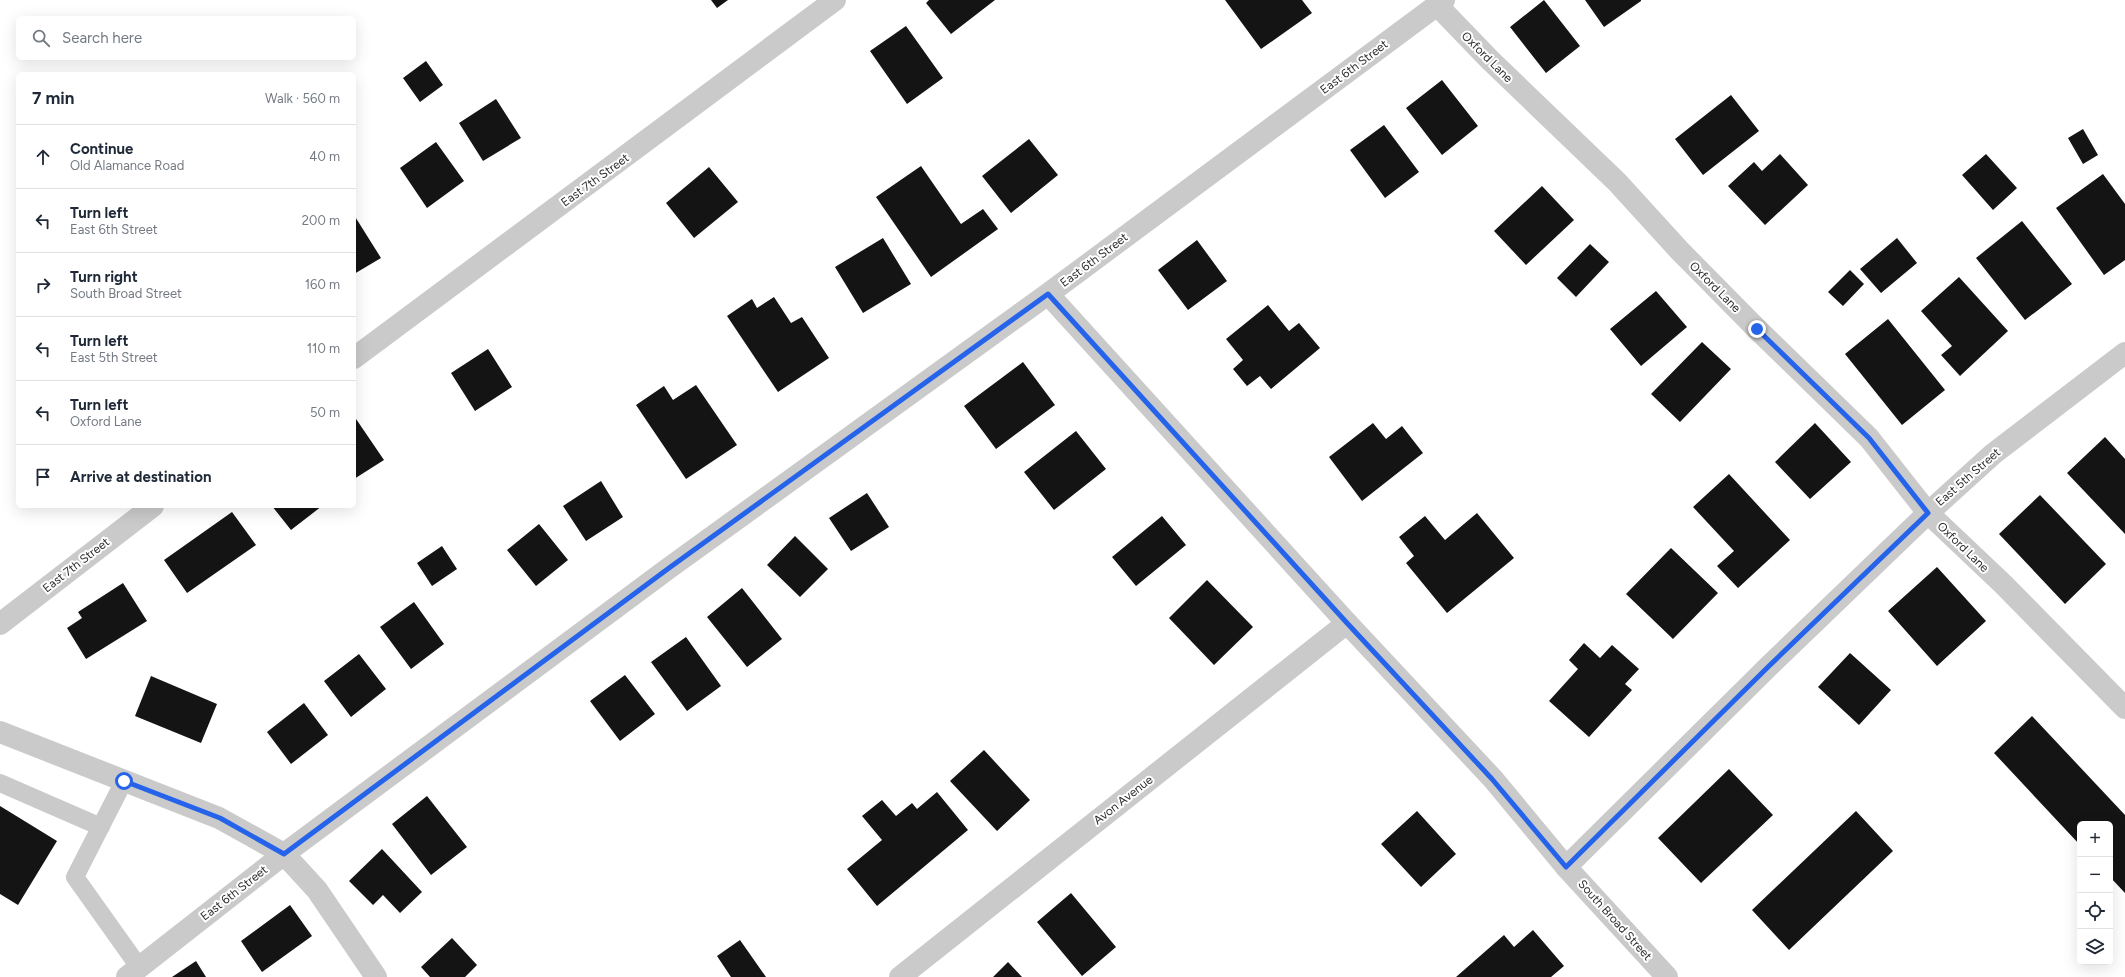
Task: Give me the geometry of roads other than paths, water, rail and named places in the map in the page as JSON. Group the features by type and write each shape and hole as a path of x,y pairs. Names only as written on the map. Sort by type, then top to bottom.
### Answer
{"street":[{"name":"East 7th Street","path":"356,357 835,0"},
{"name":"East 6th Street","path":"133,972 284,854 676,563 1048,294 1440,2"},
{"name":"Oxford Lane","path":"1440,2 1490,60 1617,182 1680,250 1757,329 1869,438 1928,513 2003,584 2125,708"},
{"name":"South Broad Street","path":"1048,294 1347,623 1492,779 1566,867 1667,977"},
{"name":"East 5th Street","path":"1566,867 1769,666 1928,513 1993,454 2122,362"},
{"name":"East 7th Street","path":"0,624 149,508"},
{"name":"Avon Avenue","path":"900,977 1347,623"},
{"path":"0,732 220,818 284,854 317,890 376,977"}],"lane":[{"path":"124,781 75,877 133,972"},
{"path":"0,783 101,827"}]}
